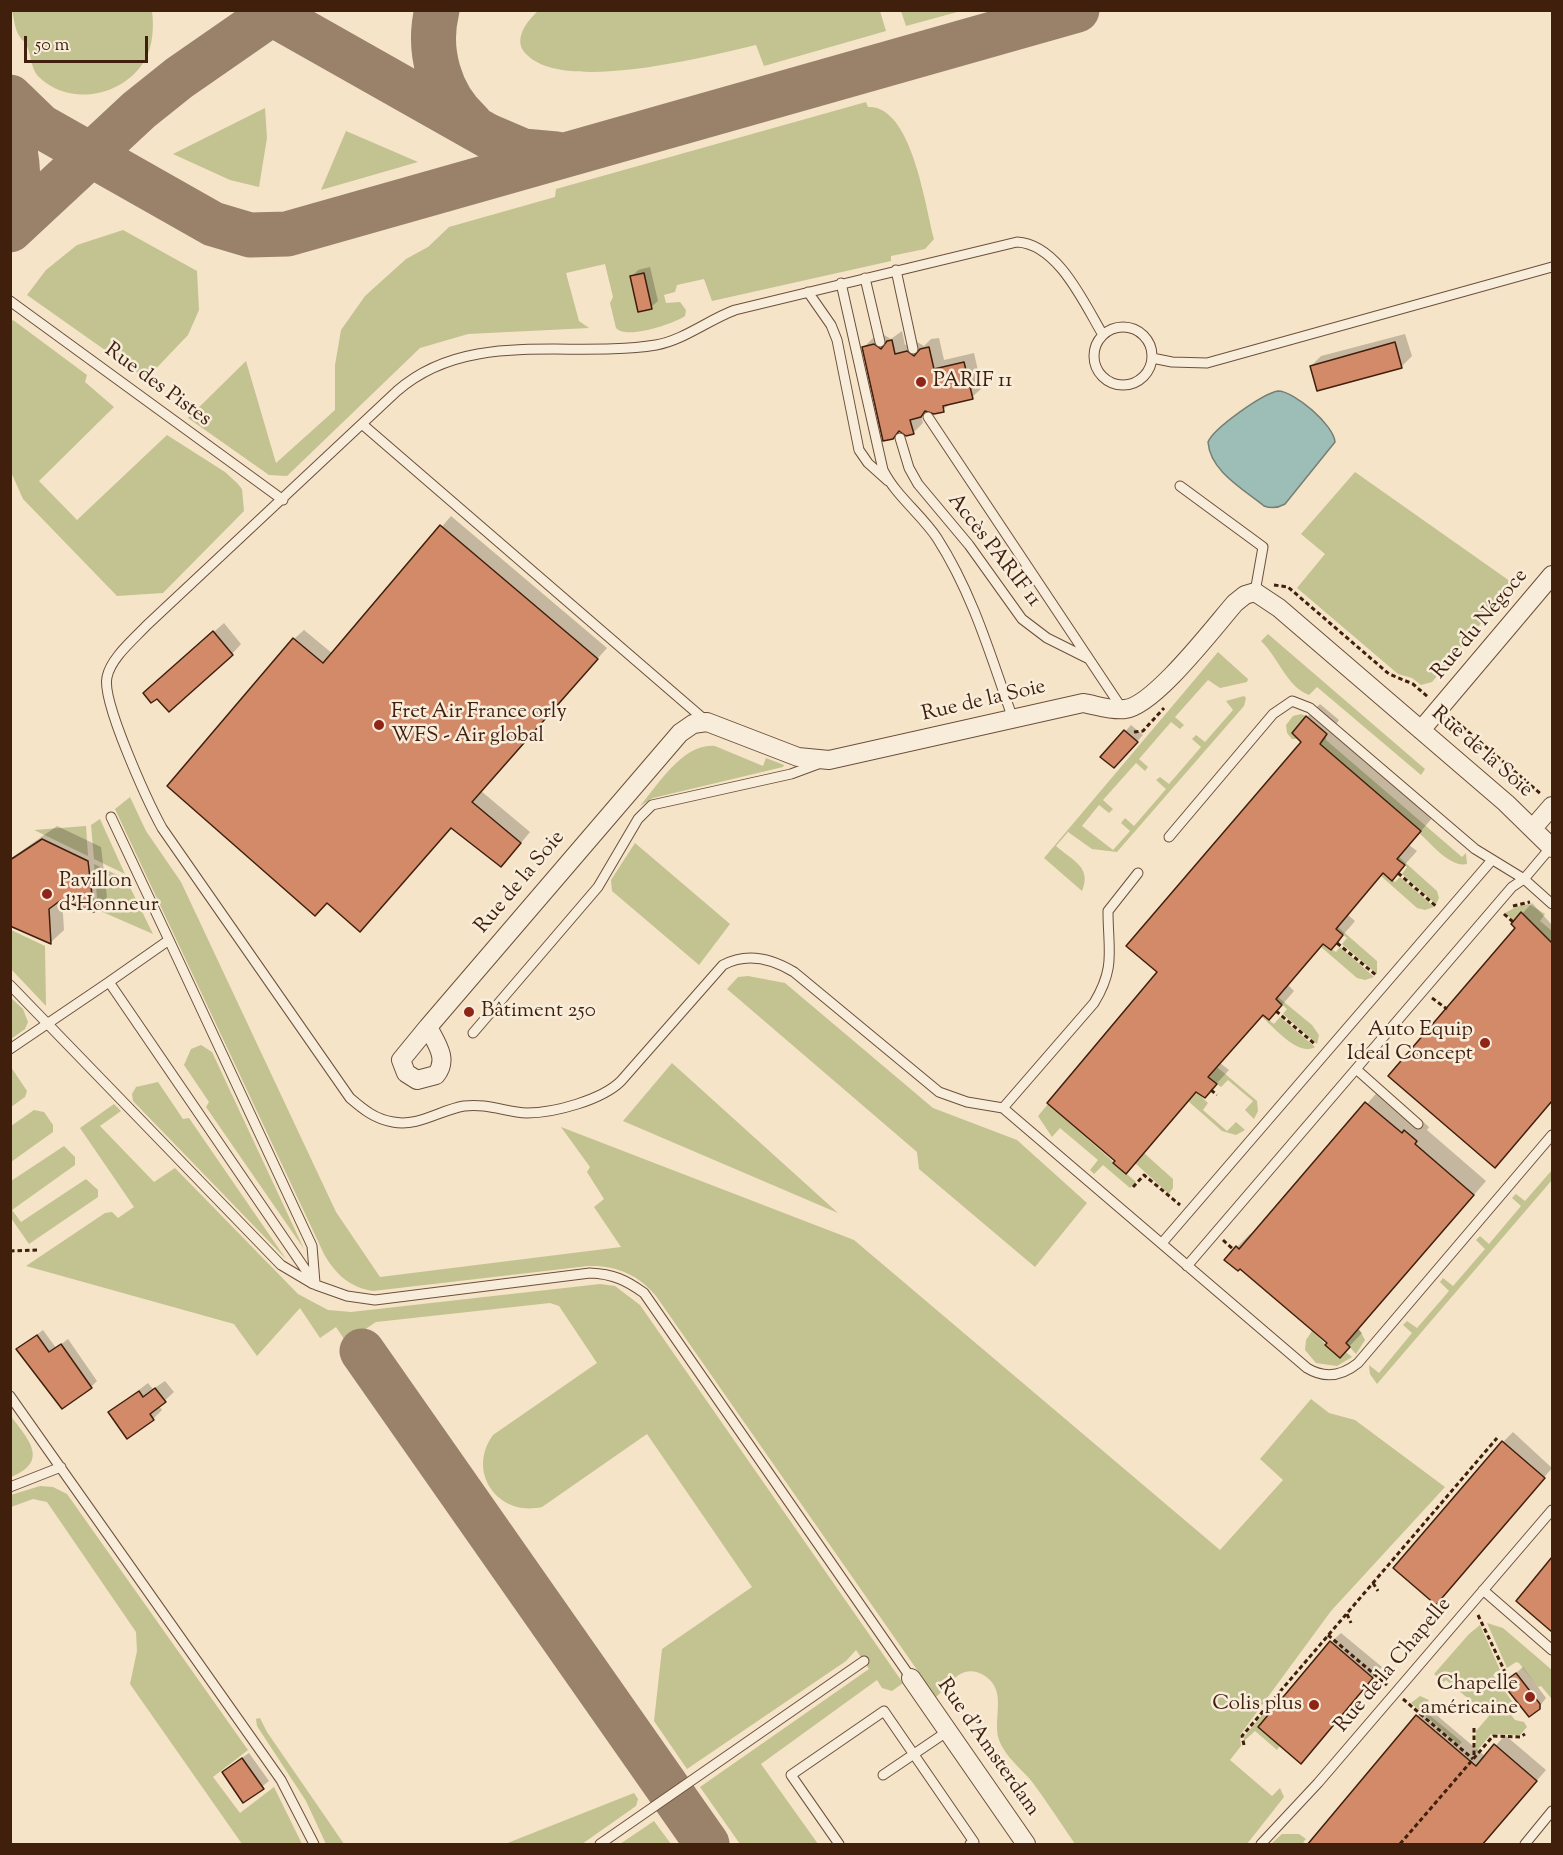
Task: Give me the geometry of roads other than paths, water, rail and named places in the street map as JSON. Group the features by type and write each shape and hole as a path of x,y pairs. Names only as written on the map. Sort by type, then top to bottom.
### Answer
{"street":[{"name":"Rue du Négoce","path":"1421,730 1552,575"},
{"path":"1123,710 1139,705 1153,695 1235,603 1245,595 1259,595"},
{"name":"Rue de la Soie","path":"1259,595 1421,730 1533,828 1552,848"},
{"name":"Rue de la Soie","path":"428,1027 680,733 693,724 707,722 798,756 829,760 1083,703 1123,710"},
{"path":"1533,828 1548,801"},
{"name":"Rue d'Amsterdam","path":"911,1678 1026,1845"}],"lane":[{"path":"1103,335 1058,265 1046,252 1034,245 1009,243 724,314 672,342 612,350 529,349 479,353 431,366 412,377 146,626 114,663 106,680 114,717 146,797 162,828 350,1098 371,1116 395,1123 412,1122 462,1106 486,1105 526,1113 553,1111 603,1095 621,1081 723,965 734,959 756,957 778,962 794,972 939,1092 959,1100 1003,1108 1307,1368 1320,1374 1343,1373 1358,1362 1552,1135"},
{"path":"1152,358 1172,362 1207,363 1552,267"},
{"path":"896,270 913,349"},
{"path":"865,278 880,342"},
{"path":"841,283 879,458 889,483"},
{"path":"808,292 831,325 837,340 859,450 868,463 889,483 936,537 970,598 1013,719"},
{"name":"Rue des Pistes","path":"10,301 283,500"},
{"path":"1121,327 1140,333 1151,348 1152,358 1144,375 1137,381 1119,385 1103,377 1094,360 1097,342 1103,335 1121,327"},
{"name":"Accès PARIF 11","path":"928,417 1123,710"},
{"path":"362,424 707,722"},
{"name":"Accès PARIF 11","path":"900,438 909,468 918,484 969,545 1022,619 1047,638 1088,658"},
{"path":"1180,486 1263,547 1259,595"},
{"path":"923,521 942,513"},
{"path":"1169,837 1273,714 1282,705 1292,701 1310,708 1475,849 1524,879 1552,904"},
{"path":"473,1033 598,887 638,819 652,805 791,774 829,760"},
{"path":"111,817 312,1246 316,1285"},
{"path":"1187,1266 1512,887 1524,879 1552,848"},
{"path":"1161,1243 1492,860"},
{"path":"1003,1108 1094,1003 1106,984 1111,959 1108,912 1137,873"},
{"path":"10,1049 169,940"},
{"path":"109,982 316,1285"},
{"path":"10,985 281,1265 316,1285 347,1296 375,1300 591,1274 611,1274 644,1293 911,1678"},
{"path":"1356,1069 1418,1124"},
{"path":"10,1396 285,1785 315,1845"},
{"path":"10,1487 61,1467"},
{"name":"Rue de la Chapelle","path":"1261,1845 1318,1783 1552,1510"},
{"path":"1483,1590 1552,1650"},
{"path":"600,1845 864,1661"},
{"path":"838,1845 791,1775 884,1711 972,1843"},
{"path":"883,1775 948,1731"},
{"path":"1524,1845 1552,1811"}],"water":[{"path":"1278,391 1294,397 1321,418 1335,442 1285,504 1272,508 1264,506 1221,471 1210,452 1208,442 1239,412 1261,398"}],"place":[{"name":"PARIF 11","path":"921,382"},
{"name":"Fret Air France orly WFS - Air global","path":"379,725"},
{"name":"Pavillon d'Honneur","path":"47,894"},
{"name":"Bâtiment 250","path":"469,1012"},
{"name":"Auto Equip Ideal Concept","path":"1485,1043"},
{"name":"Chapelle américaine","path":"1530,1697"},
{"name":"Colis plus","path":"1314,1705"}]}
